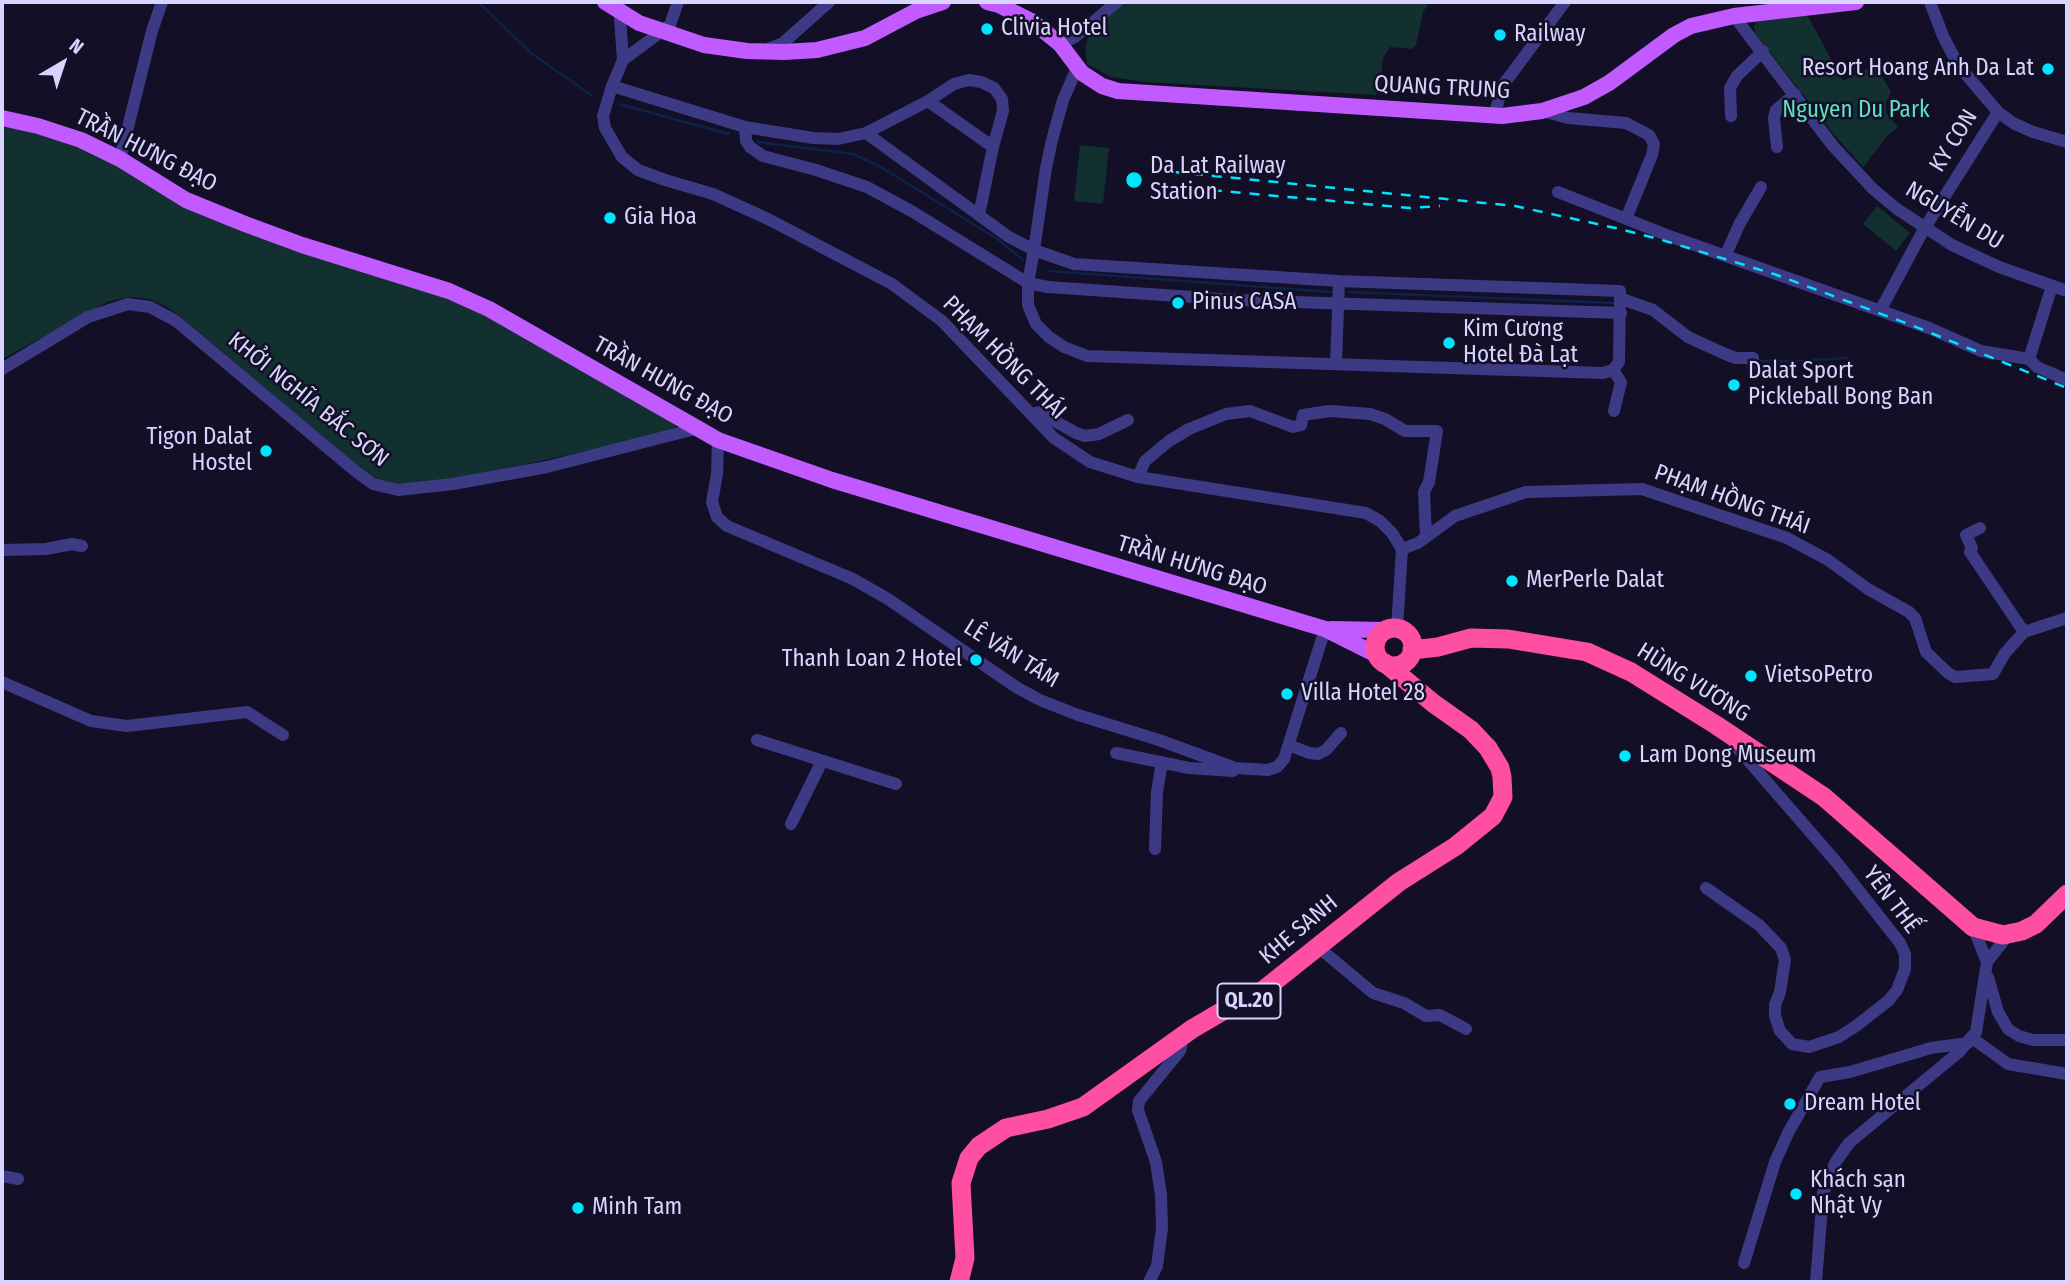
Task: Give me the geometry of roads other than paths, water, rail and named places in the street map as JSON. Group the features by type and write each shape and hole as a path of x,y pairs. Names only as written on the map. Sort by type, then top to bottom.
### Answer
{"highway":[{"path":"1381,659 1376,649 1378,638 1403,640 1433,704"},
{"name":"HÙNG VƯƠNG","path":"1381,659 1396,666 1403,640 1438,647 1471,638 1532,642 1587,652 1631,671 1824,797 1973,927"},
{"name":"KHE SANH","path":"959,1282 965,1258 961,1183 969,1158 979,1146 1006,1128 1048,1119 1083,1107 1184,1034 1222,1012 1251,1000 1399,882 1476,832 1493,816 1503,797 1500,768 1488,748 1471,730 1433,704 1381,659"},
{"path":"1973,927 1995,934 2022,931 2036,924 2067,894"}],"main road":[{"path":"605,2 620,6 704,45 761,52 834,47 877,33 897,20"},
{"path":"665,29 727,40 783,43 828,39 897,20 943,2"},
{"name":"QUANG TRUNG","path":"987,2 1033,22 1060,44 1077,68 1102,86 1126,93 1494,116 1542,111 1597,91 1674,35 1691,26 1734,16 1856,2"},
{"name":"TRẦN HƯNG ĐẠO","path":"2,118 81,140 120,159 193,203 302,245 449,291 489,309 718,440 832,480 1325,629 1403,640"},
{"name":"TRẦN HƯNG ĐẠO","path":"1325,629 1381,659"}],"street":[{"path":"120,159 152,31 162,2"},
{"path":"623,60 665,29 678,2"},
{"path":"761,52 783,43 829,2"},
{"path":"1060,44 1075,37 1117,2"},
{"path":"1494,116 1503,85 1565,2"},
{"path":"1930,2 1950,52 1974,86 1998,112 2023,128 2067,142"},
{"path":"620,6 623,60"},
{"name":"NGUYỄN DU","path":"1734,16 1833,146 1873,188 1924,229 1952,245 1999,267 2067,290"},
{"path":"1731,116 1730,88 1737,76 1763,51"},
{"name":"PHẠM HỒNG THÁI","path":"623,60 603,116 605,128 622,157 638,170 713,194 768,219 892,284 942,321 1030,414 1072,452 1111,470 1138,477 1366,513 1392,533 1402,550 1418,543 1455,516 1526,492 1642,489 1787,538 1828,560 1868,589 1909,612 1914,618 1926,652 1955,677 1993,674 2004,653 2024,632"},
{"path":"866,133 1009,237 1034,250 1074,264 1339,281 1620,290 1622,299 1619,362 1613,370 1603,373 1087,356 1064,347 1036,324 1028,305 1028,283 1034,250 1052,140 1063,100 1077,68"},
{"path":"612,86 745,127 813,138 838,139 866,133 928,101 954,84 969,80 981,82 993,88 1002,99 1003,111 979,215"},
{"path":"1777,147 1774,118 1776,110 1795,94"},
{"path":"928,101 993,147"},
{"path":"1542,111 1567,118 1626,124 1649,135 1654,144 1652,155 1626,219"},
{"name":"KY CON","path":"1880,311 1924,229 1998,112"},
{"path":"745,127 746,141 763,156 867,187 1028,283 1048,287 1223,299 1621,313"},
{"path":"1726,254 1761,187"},
{"path":"1558,192 1929,328 1981,351 2029,359 2037,367 2067,380"},
{"path":"1336,363 1339,281"},
{"path":"2029,359 2052,286"},
{"path":"1622,299 1653,310 1688,337 1725,354 1753,362"},
{"name":"KHỞI NGHĨA BẮC SƠN","path":"2,369 88,317 128,304 150,307 176,321 373,484 398,489 453,484 547,467 695,429"},
{"path":"1613,370 1621,382 1614,411"},
{"path":"1138,477 1145,461 1169,441 1189,429 1226,414 1250,411 1293,427 1301,425 1303,415 1330,411 1370,414 1405,431 1437,430 1429,482 1424,492 1426,536"},
{"path":"1030,414 1039,412 1085,436 1128,420"},
{"name":"LÊ VĂN TÁM","path":"718,440 717,474 712,502 717,516 727,526 853,579 888,599 1016,687 1040,700 1235,768 1254,771"},
{"path":"1980,528 1966,535 1972,548 1970,552 2024,632 2067,618"},
{"path":"2,550 46,549 72,544 82,546"},
{"path":"1402,550 1403,640"},
{"path":"1116,753 1205,769 1254,771 1277,767 1284,759 1289,745 1325,629"},
{"path":"2,682 91,721 127,726 247,712 283,735"},
{"name":"YÊN THẾ","path":"1706,888 1759,925 1782,947 1785,960 1780,992 1774,1005 1775,1016 1780,1031 1792,1044 1809,1047 1839,1037 1888,1001 1897,990 1905,969 1905,954 1900,943 1838,864 1716,725"},
{"path":"1289,745 1318,754 1326,750 1341,733"},
{"path":"757,740 896,785"},
{"path":"791,824 822,761"},
{"path":"1155,849 1157,792 1162,762"},
{"path":"1973,927 1987,967 1998,1012 2008,1029 2033,1040 2067,1040"},
{"path":"1816,1282 1823,1194 1835,1163 1849,1143 1970,1041 1981,1010 1987,967 2010,934"},
{"path":"1317,946 1373,993 1404,1003 1426,1016 1440,1015 1466,1030"},
{"path":"1149,1282 1157,1266 1161,1195 1156,1162 1138,1110 1139,1101 1180,1051 1184,1034"},
{"path":"1744,1263 1775,1162 1820,1077 1883,1063 1931,1048 1970,1041 2008,1064 2067,1074"},
{"path":"2,1176 18,1180"}],"waterway":[{"path":"478,2 531,53 591,95"},
{"path":"619,104 729,134"},
{"path":"757,142 853,154 879,166 996,238 1023,260"},
{"path":"1049,271 1331,292"},
{"path":"1349,292 1613,303"},
{"path":"1756,361 1847,358"}],"railway":[{"path":"1155,170 1515,206 1620,229 1774,274 1911,325 2067,388"},
{"path":"1155,185 1410,208 1440,206"}],"place":[{"name":"Clivia Hotel","path":"987,29"},
{"name":"Railway","path":"1500,35"},
{"name":"Resort Hoang Anh Da Lat","path":"2048,69"},
{"name":"Da Lat Railway Station","path":"1134,180"},
{"name":"Gia Hoa","path":"610,218"},
{"name":"Pinus CASA","path":"1178,303"},
{"name":"Kim Cương Hotel Đà Lạt","path":"1449,343"},
{"name":"Dalat Sport Pickleball Bong Ban","path":"1734,385"},
{"name":"Tigon Dalat Hostel","path":"266,451"},
{"name":"MerPerle Dalat","path":"1512,581"},
{"name":"Thanh Loan 2 Hotel","path":"976,660"},
{"name":"VietsoPetro","path":"1751,676"},
{"name":"Villa Hotel 28","path":"1287,694"},
{"name":"Lam Dong Museum","path":"1625,756"},
{"name":"Dream Hotel","path":"1790,1104"},
{"name":"Khách sạn Nhật Vy","path":"1796,1194"},
{"name":"Minh Tam","path":"578,1208"}],"park label":[{"name":"Nguyen Du Park","path":"1856,111"}]}
